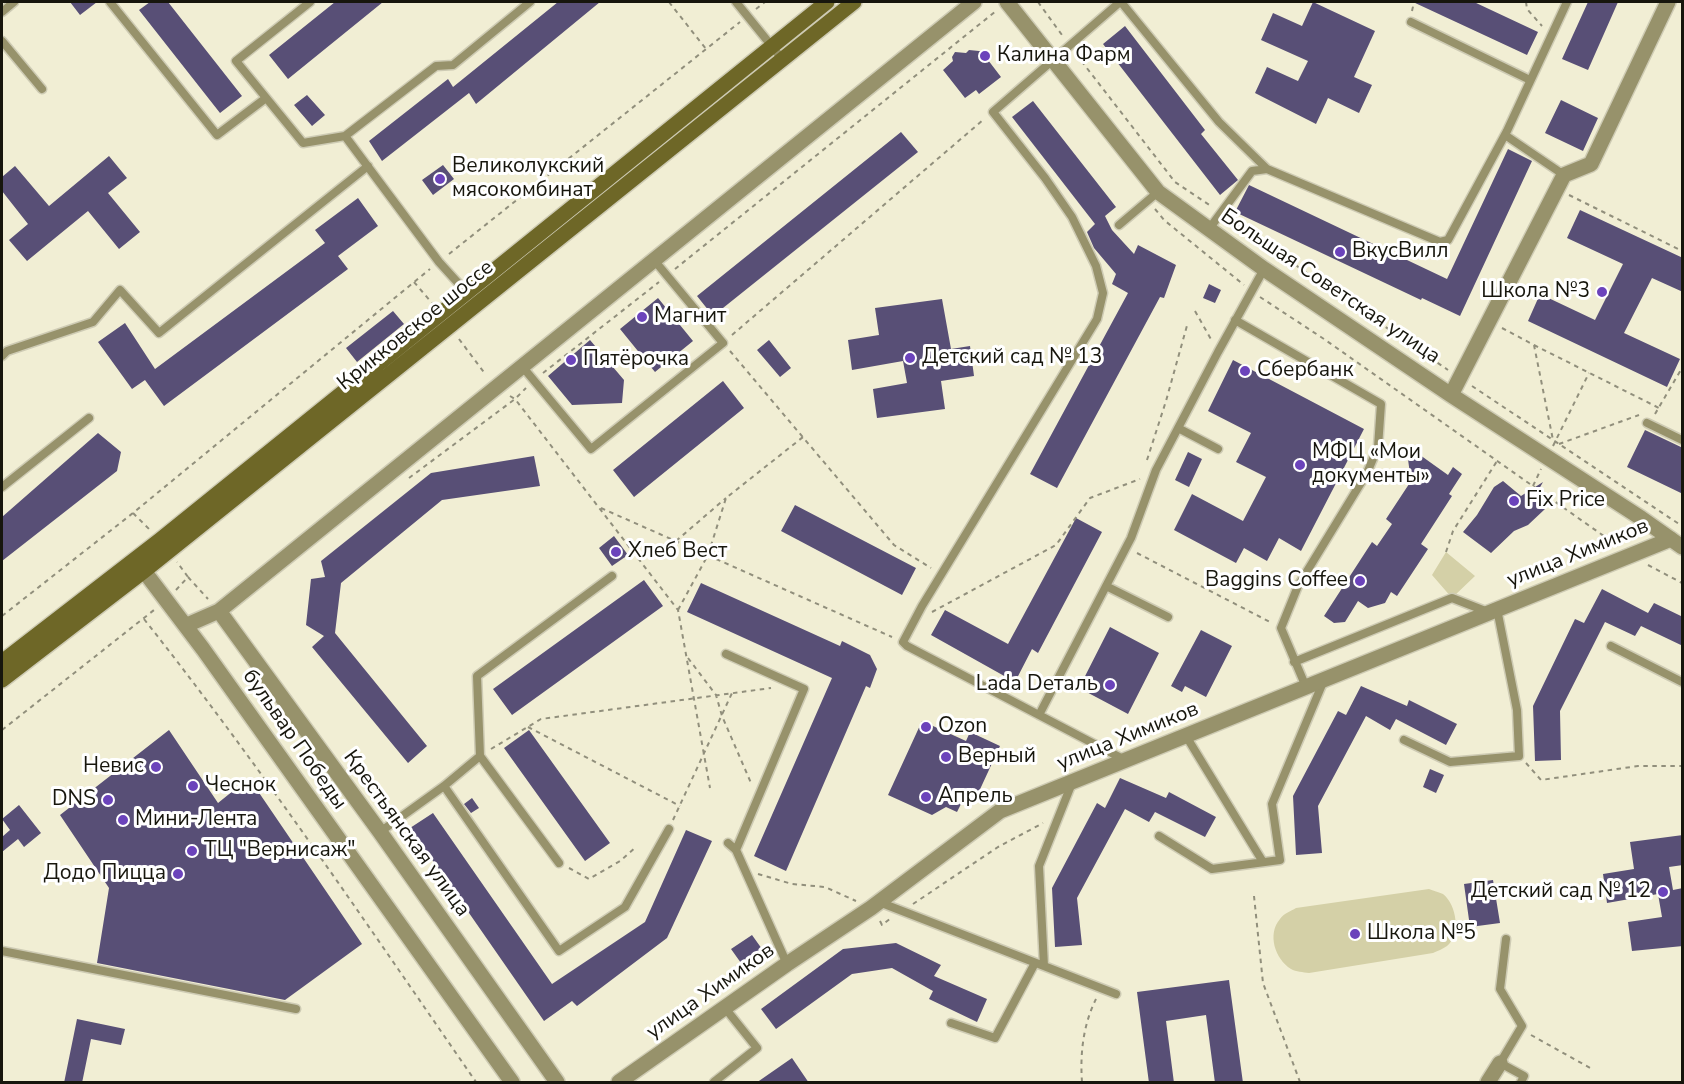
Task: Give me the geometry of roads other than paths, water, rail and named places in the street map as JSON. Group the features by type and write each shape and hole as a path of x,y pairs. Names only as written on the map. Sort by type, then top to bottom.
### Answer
{"main road":[{"path":"2,662 119,572 827,2"},
{"name":"Крикковское шоссе","path":"2,680 144,571 855,2"}],"street":[{"path":"187,626 219,611 521,365 974,2"},
{"name":"Большая Советская улица","path":"1007,2 1158,192 1264,269 1677,543"},
{"path":"1450,394 1564,175 1591,164 1668,2"},
{"name":"улица Химиков","path":"619,1083 787,963 875,905 1000,811 1631,555 1677,543"},
{"name":"бульвар Победы","path":"144,571 187,626 512,1083"},
{"name":"Крестьянская улица","path":"219,611 380,832 557,1083"},
{"path":"1488,1083 1500,1063"}],"lane":[{"path":"2,12 14,2"},
{"path":"110,2 217,135 266,98"},
{"path":"310,2 236,61 303,143 345,136 436,66 453,65 530,2"},
{"path":"736,2 783,60"},
{"path":"1125,760 903,642 903,638 941,574 1097,319 1103,293 1096,266 1072,217 1045,178 993,112 1120,2 1219,122 1268,169 1444,242 1448,240 1505,135 1567,2"},
{"path":"1411,22 1530,80"},
{"path":"2,41 42,88"},
{"path":"1505,135 1564,175"},
{"path":"345,136 439,262 478,304"},
{"path":"2,357 7,351 93,322 120,290 159,333 368,166"},
{"path":"1209,230 1252,171 1268,169"},
{"path":"1119,225 1158,192"},
{"path":"521,365 591,449 723,343 654,260"},
{"path":"1039,715 1126,548 1156,470 1264,269"},
{"path":"1235,320 1381,404 1378,447 1367,473 1298,586 1281,628 1306,687"},
{"path":"2,488 89,418"},
{"path":"1647,423 1683,440"},
{"path":"1178,428 1218,449"},
{"path":"559,862 480,756 477,676 612,576"},
{"path":"1106,586 1168,617"},
{"path":"1294,662 1452,598 1493,611 1517,710 1519,756 1450,762 1404,740"},
{"path":"1611,646 1683,682"},
{"path":"726,654 804,689 736,850"},
{"path":"1159,837 1212,869 1280,860 1272,804 1324,680"},
{"path":"1186,736 1263,862"},
{"path":"380,832 444,786 480,756"},
{"path":"951,1023 995,1038 1039,965 1039,866 1072,782"},
{"path":"444,786 559,951 625,907 671,826"},
{"path":"728,843 736,850 787,963"},
{"path":"875,905 902,911 1116,994"},
{"path":"1506,939 1500,989 1522,1026 1500,1063 1524,1076 1521,1083"},
{"path":"2,951 296,1009"},
{"path":"714,1083 757,1048 725,1008"}],"place":[{"name":"Калина Фарм","path":"985,56"},
{"name":"Великолукский мясокомбинат","path":"440,179"},
{"name":"ВкусВилл","path":"1340,252"},
{"name":"Школа №3","path":"1602,292"},
{"name":"Магнит","path":"642,317"},
{"name":"Детский сад № 13","path":"910,358"},
{"name":"Пятёрочка","path":"571,360"},
{"name":"Сбербанк","path":"1245,371"},
{"name":"МФЦ «Мои документы»","path":"1300,465"},
{"name":"Fix Price","path":"1514,501"},
{"name":"Хлеб Вест","path":"616,552"},
{"name":"Baggins Coffee","path":"1360,581"},
{"name":"Lada Dеталь","path":"1110,685"},
{"name":"Ozon","path":"926,727"},
{"name":"Верный","path":"946,757"},
{"name":"Невис","path":"156,767"},
{"name":"Чеснок","path":"193,786"},
{"name":"Апрель","path":"926,797"},
{"name":"DNS","path":"108,800"},
{"name":"Мини-Лента","path":"123,820"},
{"name":"ТЦ \"Вернисаж\"","path":"192,851"},
{"name":"Додо Пицца","path":"178,874"},
{"name":"Детский сад № 12","path":"1663,892"},
{"name":"Школа №5","path":"1355,934"}]}
